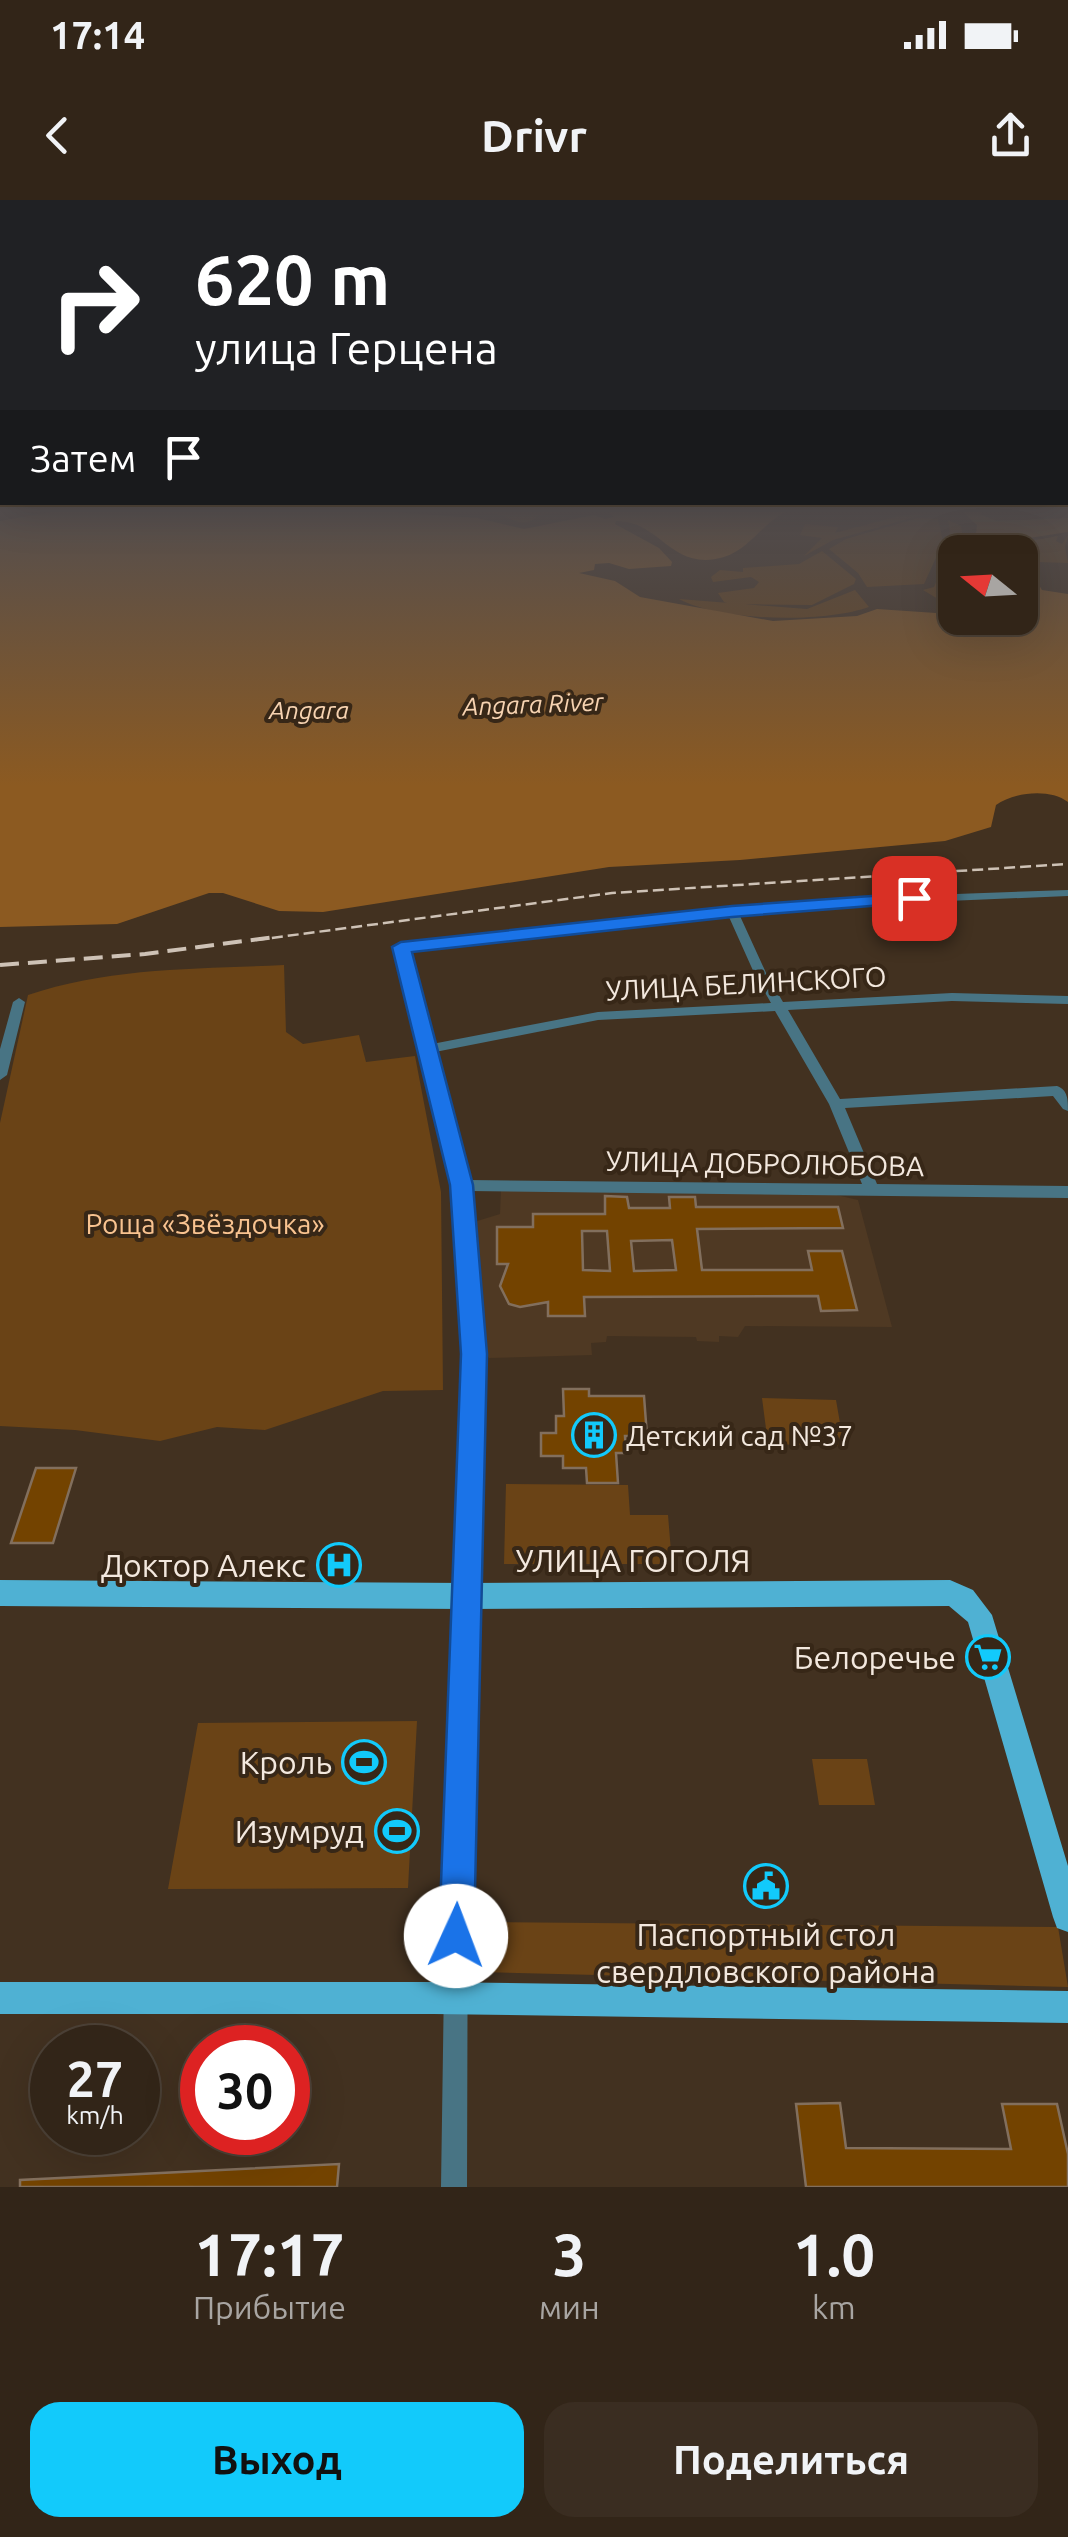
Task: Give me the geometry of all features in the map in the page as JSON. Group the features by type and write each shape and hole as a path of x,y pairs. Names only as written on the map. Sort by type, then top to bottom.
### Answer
{"main road":[{"name":"УЛИЦА ГОГОЛЯ","path":"0,1594 950,1593 964,1599 979,1615 1068,1917"},
{"path":"0,1998 1068,2007"}],"street":[{"path":"454,2187 458,2025 454,1999 474,1354 462,1185 401,947 732,911 951,895 1068,893"},
{"path":"732,911 836,1104 872,1188"},
{"name":"УЛИЦА БЕЛИНСКОГО","path":"430,1049 598,1016 952,996 1068,1000"},
{"path":"0,1075 19,1002"},
{"path":"836,1104 1057,1091 1068,1106"},
{"name":"УЛИЦА ДОБРОЛЮБОВА","path":"462,1185 1068,1192"}],"shaded area":[{"path":"501,1189 828,1193 858,1200 892,1327 745,1326 738,1337 719,1336 719,1342 697,1341 696,1337 607,1336 606,1342 591,1343 592,1355 489,1358 480,1348 474,1222 500,1214"}],"green space":[{"path":"683,601 701,601 807,609 828,601 864,601 869,607 826,616 773,618 721,612"},
{"path":"723,601 821,601 812,605"},
{"name":"Роща «Звёздочка»","path":"284,965 286,1032 303,1044 359,1035 366,1062 415,1056 441,1192 443,1390 383,1391 265,1430 217,1427 160,1441 75,1430 0,1426 0,1123 28,995 122,974"},
{"path":"762,1398 836,1400 844,1446 768,1444"},
{"path":"506,1484 628,1485 630,1515 668,1515 672,1564 504,1564"},
{"path":"417,1721 408,1888 168,1889 198,1723"},
{"path":"812,1759 867,1759 875,1805 819,1805"},
{"path":"481,1922 1058,1927 1068,1987 478,1972"}],"water":[{"name":"Angara","path":"0,601 661,601 773,621 857,616 877,609 938,612 938,635 1038,635 1038,601 1068,601 1068,802 1042,793 1012,797 996,805 991,827 945,841 740,860 609,867 323,912 279,911 223,893 209,893 117,924 0,927"}],"building":[{"path":"605,1196 627,1197 629,1208 670,1208 669,1197 695,1197 696,1207 838,1207 843,1228 697,1229 702,1270 812,1270 808,1251 842,1251 857,1310 821,1311 818,1296 584,1297 585,1316 548,1316 548,1302 520,1307 509,1304 500,1286 508,1264 497,1264 497,1227 533,1227 533,1214 605,1214","holes":["582,1231 607,1231 610,1271 583,1270","672,1240 676,1270 634,1271 631,1241"]},
{"name":"Детский сад №37","path":"563,1389 589,1389 589,1396 644,1396 647,1436 625,1436 626,1453 616,1453 618,1483 587,1483 586,1468 563,1468 563,1456 541,1456 541,1433 556,1433 556,1416 564,1416"},
{"path":"36,1468 76,1468 53,1543 11,1543"},
{"path":"840,2103 846,2148 1011,2149 1002,2104 1057,2104 1068,2154 1068,2187 806,2187 796,2104"},
{"path":"339,2164 337,2187 20,2187 20,2180"}],"railway":[{"path":"256,940 612,893 1068,864"},
{"path":"0,965 145,954 275,937"}],"place":[{"name":"Детский сад №37","path":"594,1435"},
{"name":"Доктор Алекс","path":"339,1565"},
{"name":"Белоречье","path":"988,1657"},
{"name":"Кроль","path":"364,1762"},
{"name":"Изумруд","path":"397,1831"},
{"name":"Паспортный стол свердловского района","path":"766,1886"}],"route":[{"path":"456,1936 474,1354 462,1185 401,947 732,911 914,898"}],"water label":[{"name":"Angara River","path":"533,704"}]}
